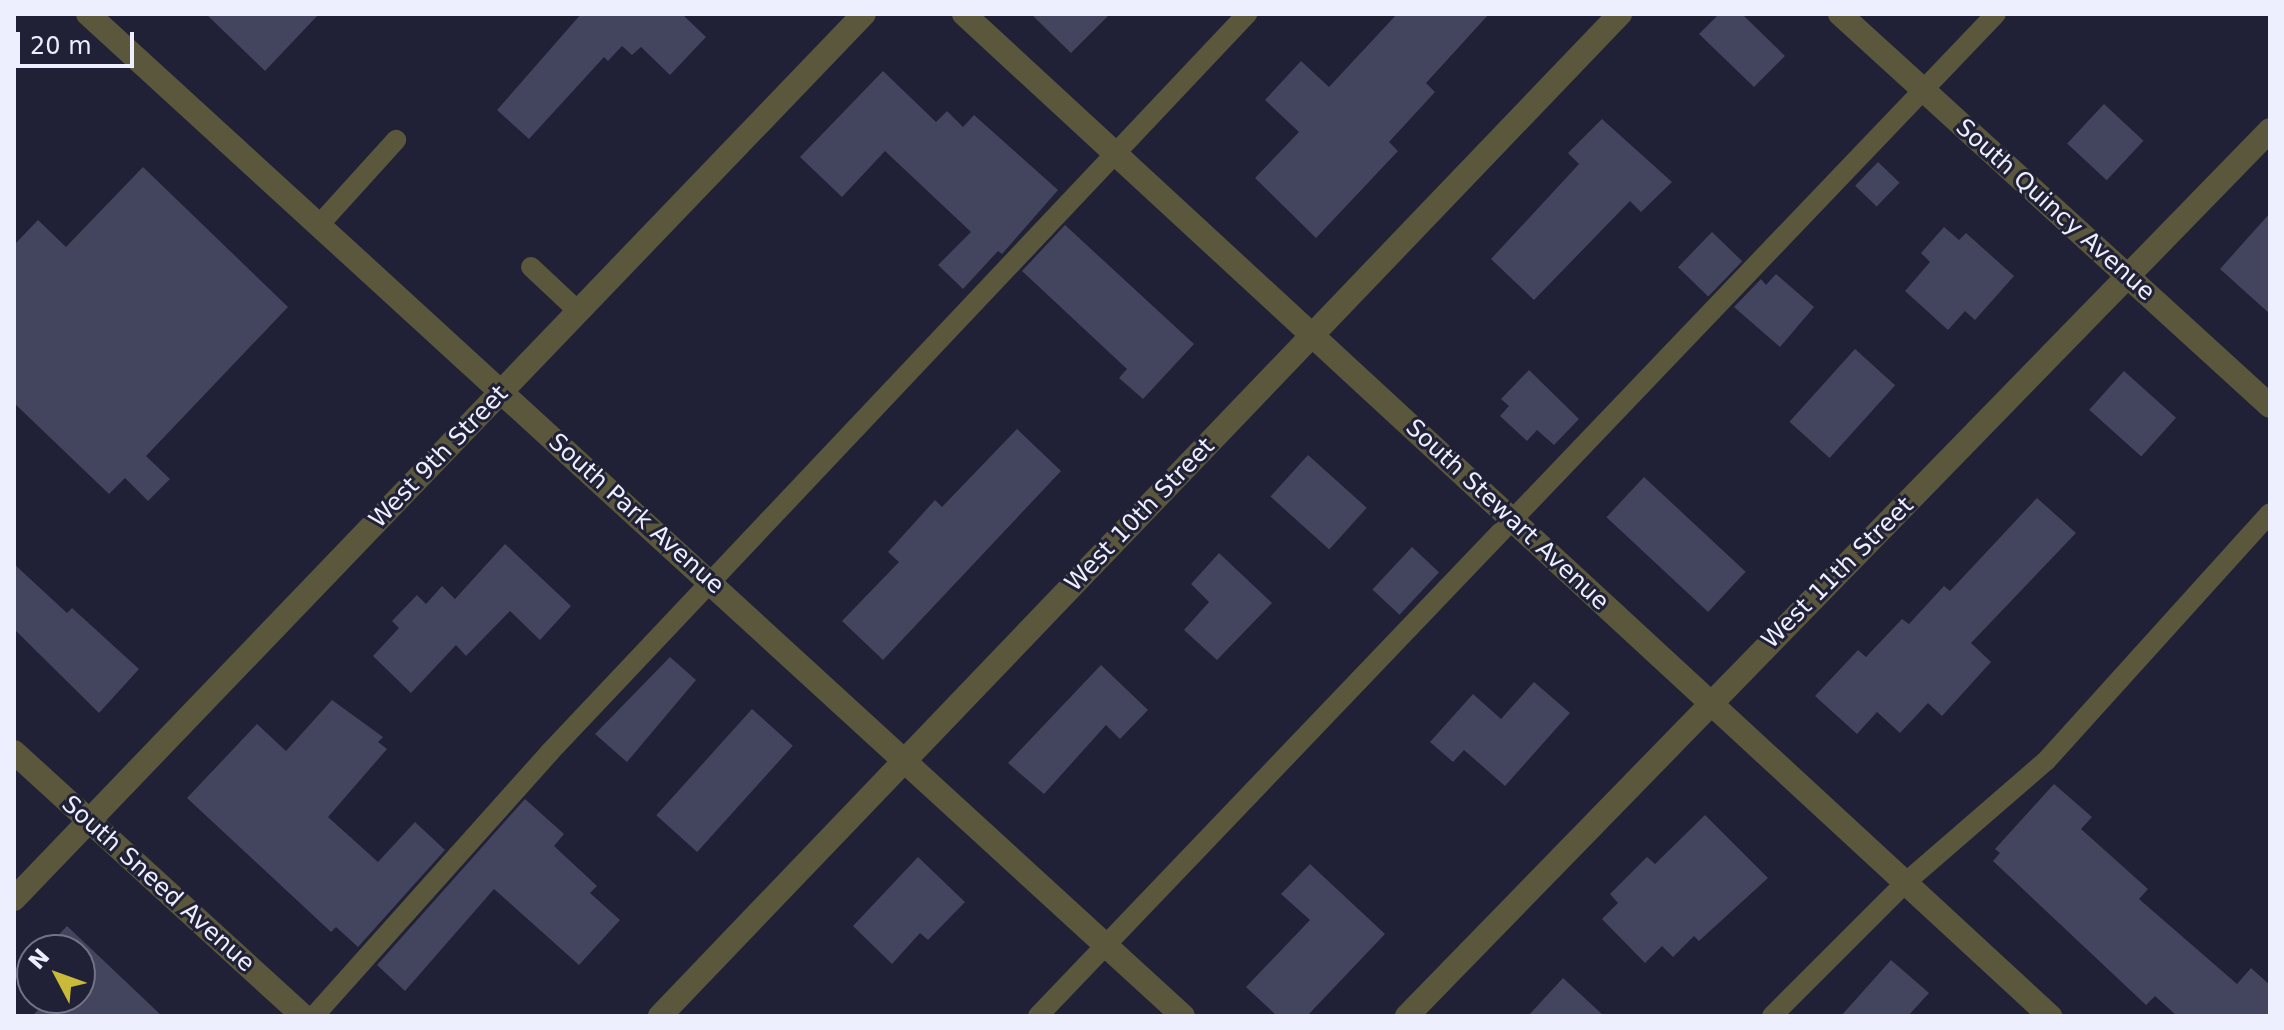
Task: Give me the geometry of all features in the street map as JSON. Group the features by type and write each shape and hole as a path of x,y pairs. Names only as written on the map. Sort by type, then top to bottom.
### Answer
{"street":[{"name":"South Park Avenue","path":"88,14 1183,1016"},
{"name":"West 9th Street","path":"14,899 864,14"},
{"name":"South Stewart Avenue","path":"964,14 2050,1016"},
{"name":"West 10th Street","path":"660,1016 1620,14"},
{"name":"South Quincy Avenue","path":"1840,14 2270,406"},
{"name":"West 11th Street","path":"1407,1016 1709,703 2130,278 2270,130"},
{"name":"South Sneed Avenue","path":"14,752 303,1016"}],"lane":[{"path":"314,1016 710,582 1113,152 1247,14"},
{"path":"1038,1016 1996,14"},
{"path":"319,225 396,140"},
{"path":"531,267 578,311"},
{"path":"1772,1016 1905,883 2046,761 2270,513"}],"building":[{"path":"206,14 319,14 265,71"},
{"path":"581,14 682,14 706,37 670,75 641,47 632,55 622,46 608,61 604,57 529,139 497,110"},
{"path":"1031,14 1110,14 1071,53"},
{"path":"1397,14 1489,14 1426,83 1435,92 1389,142 1398,151 1316,238 1255,178 1299,132 1265,100 1301,61 1329,87"},
{"path":"1719,14 1742,14 1785,56 1754,87 1699,34"},
{"path":"883,71 936,122 947,111 963,127 974,115 1058,190 1002,254 998,251 963,289 938,265 971,232 885,151 842,197 800,157"},
{"path":"2104,104 2143,141 2107,180 2067,143"},
{"path":"1602,119 1672,182 1641,212 1630,201 1534,300 1491,259 1579,164 1568,153"},
{"path":"1878,162 1900,183 1877,207 1855,186"},
{"path":"143,167 288,307 146,456 170,479 148,501 125,478 109,494 14,403 14,245 38,220 66,247"},
{"path":"2270,213 2270,314 2220,269"},
{"path":"1065,225 1194,344 1143,399 1119,378 1127,369 1022,271"},
{"path":"1944,227 1959,240 1966,233 2014,276 1975,320 1965,311 1948,330 1905,291 1930,262 1921,253"},
{"path":"1712,232 1742,261 1708,296 1678,267"},
{"path":"1776,274 1814,307 1780,347 1734,307 1761,279 1766,285"},
{"path":"1855,349 1895,385 1830,458 1789,422"},
{"path":"1529,370 1579,419 1554,445 1537,430 1527,441 1500,416 1509,406 1501,399"},
{"path":"2124,371 2176,418 2141,456 2089,410"},
{"path":"1017,429 1061,471 883,660 842,621 899,562 888,552 935,500 942,507"},
{"path":"1308,455 1367,508 1329,549 1271,497"},
{"path":"1644,477 1746,572 1708,612 1606,517"},
{"path":"2037,498 2076,533 1971,643 1991,662 1942,716 1928,703 1900,733 1877,712 1857,734 1815,696 1858,650 1866,657 1902,619 1909,624 1944,586 1950,591"},
{"path":"505,544 571,606 540,640 510,611 466,656 456,645 411,693 373,656 399,628 392,621 417,595 426,604 442,586 455,599"},
{"path":"1412,547 1439,572 1400,615 1372,589"},
{"path":"1219,553 1272,603 1217,660 1184,630 1209,602 1191,584"},
{"path":"14,564 67,613 72,608 139,669 99,713 14,629"},
{"path":"670,657 696,680 627,762 595,734"},
{"path":"1101,665 1148,710 1120,739 1106,725 1044,794 1008,763"},
{"path":"1534,682 1570,713 1505,786 1464,750 1453,762 1430,742 1473,694 1501,719"},
{"path":"332,700 383,737 378,742 387,749 328,817 378,862 415,822 445,850 358,947 336,927 331,932 187,798 257,724 286,751"},
{"path":"752,709 793,746 697,852 656,815"},
{"path":"2054,784 2092,817 2081,829 2148,889 2139,899 2237,984 2251,968 2270,985 2270,1016 2177,1016 2155,996 2146,1005 1993,861 2000,853 1995,849"},
{"path":"525,799 564,834 554,846 597,886 590,893 620,920 579,965 494,889 405,991 377,965"},
{"path":"1705,815 1768,878 1699,941 1694,936 1673,957 1662,946 1645,963 1602,919 1618,903 1610,894 1647,857 1655,864"},
{"path":"918,857 965,902 928,940 920,933 892,964 853,926"},
{"path":"1310,864 1385,934 1307,1016 1277,1016 1246,987 1310,920 1281,894"},
{"path":"67,926 75,934 59,934"},
{"path":"96,953 162,1016 32,1016 96,1014"},
{"path":"1891,960 1929,993 1908,1016 1841,1016"},
{"path":"1563,978 1604,1016 1528,1016"}]}
